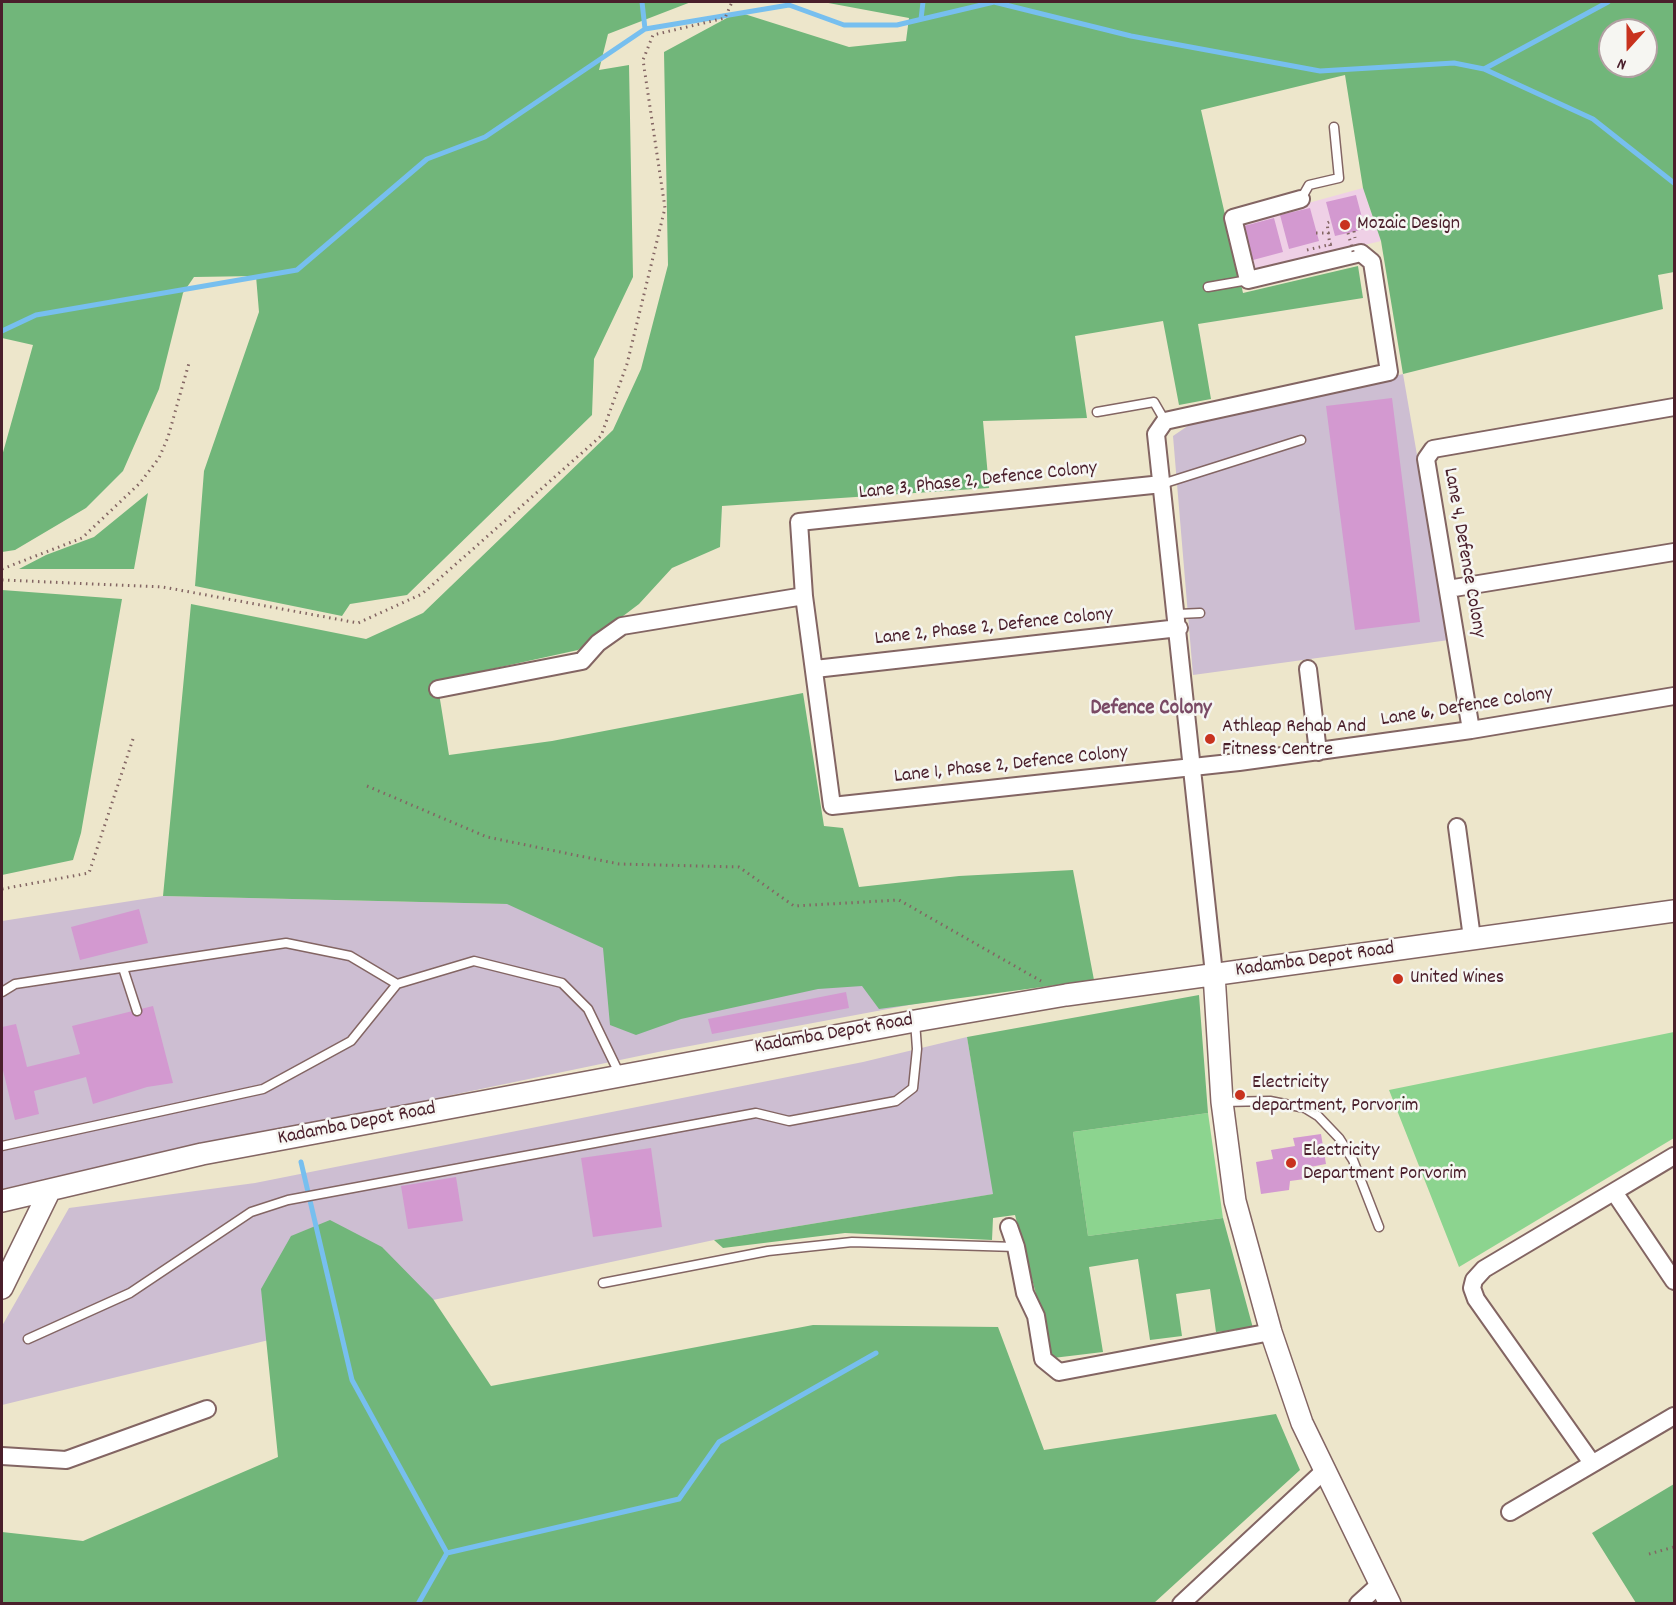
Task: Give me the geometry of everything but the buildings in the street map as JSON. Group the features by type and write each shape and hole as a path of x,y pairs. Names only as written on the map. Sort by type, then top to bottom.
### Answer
{"street":[{"path":"1301,199 1233,218 1248,280 1361,253 1372,262 1389,372 1166,421 1156,434 1194,768 1214,974 1222,1102 1235,1202 1271,1332 1302,1423 1390,1604"},
{"name":"Lane 4, Defence Colony","path":"1472,730 1426,459 1433,449 1674,407"},
{"name":"Lane 3, Phase 2, Defence Colony","path":"804,596 799,522 1162,484"},
{"path":"1448,590 1674,552"},
{"path":"438,689 582,661 598,643 622,626 804,596 814,669"},
{"name":"Lane 2, Phase 2, Defence Colony","path":"814,669 1178,621"},
{"name":"Lane 1, Phase 2, Defence Colony","path":"814,669 832,806 1194,768"},
{"path":"1308,669 1318,752"},
{"name":"Lane 6, Defence Colony","path":"1194,768 1472,730 1674,696"},
{"path":"1457,827 1472,938"},
{"name":"Kadamba Depot Road","path":"2,1201 202,1154 915,1021 1066,995 1674,911"},
{"path":"1592,1463 1476,1299 1472,1288 1473,1280 1484,1269 1674,1156"},
{"path":"2,1288 50,1190"},
{"path":"1614,1192 1674,1281"},
{"path":"1009,1227 1016,1247 1025,1293 1036,1316 1043,1359 1059,1372 1271,1332"},
{"path":"2,1456 66,1460 207,1409"},
{"path":"1510,1512 1674,1416"},
{"path":"1181,1604 1324,1471"},
{"path":"1358,1604 1379,1585"}],"lane":[{"path":"1301,199 1309,185 1339,178 1334,127"},
{"path":"1208,287 1248,280"},
{"path":"1097,412 1154,402 1166,421"},
{"path":"1162,484 1301,440"},
{"path":"1178,621 1200,613"},
{"path":"2,992 15,984 286,943 350,956 397,984"},
{"path":"2,1146 263,1089 351,1041 397,984 474,961 562,983 588,1009 620,1075"},
{"path":"123,968 137,1011"},
{"path":"28,1339 130,1293 251,1212 288,1200 756,1113 789,1121 896,1101 913,1088 917,1049 915,1021"},
{"path":"1222,1102 1270,1101 1305,1108 1318,1116 1339,1138 1353,1160 1379,1227"},
{"path":"603,1283 768,1251 852,1242 1016,1247"}],"path":[{"path":"2,580 163,587 358,623 422,594 601,435 627,364 665,208 643,60 653,35 725,18 732,2"},
{"path":"1328,240 1330,233 1327,222 1331,221"},
{"path":"1316,233 1330,233"},
{"path":"1348,233 1354,255"},
{"path":"1307,250 1332,244"},
{"path":"2,569 82,538 140,483 159,458 168,437 189,363"},
{"path":"2,889 89,873 133,740"},
{"path":"367,786 487,837 619,864 738,867 794,906 898,900 1066,995"},
{"path":"1649,1554 1674,1547"}],"shaded area":[{"path":"1363,188 1381,241 1253,272 1239,222"},
{"path":"1403,374 1449,640 1193,675 1173,436 1192,423"},
{"path":"892,887 920,1003 663,1051 2,1189 2,921 163,896 507,904"},
{"path":"967,1037 994,1194 714,1240 433,1300 2,1405 2,1326 69,1208 255,1183 863,1062"}],"green space":[{"path":"2,2 691,2 608,34 599,70 629,65 633,277 594,359 592,415 407,595 350,604 342,616 195,586 204,471 259,312 256,276 194,277 183,293 159,389 123,471 86,508 15,550 2,552 2,456 33,345 2,338"},
{"path":"823,2 1674,2 1674,272 1658,275 1663,309 1403,374 1381,241 1363,188 1345,75 1201,110 1243,293 1358,266 1363,298 1198,324 1211,399 1179,405 1163,321 1075,336 1087,418 983,421 989,488 722,506 720,547 672,568 639,604 578,650 437,681 449,755 552,741 803,693 824,826 843,828 859,887 959,876 1073,870 1094,980 879,1009 862,986 818,989 681,1019 636,1035 610,1025 603,948 507,904 163,896 191,604 366,639 423,613 613,430 641,369 668,265 664,52 738,12 849,47 906,41 909,18"},
{"path":"148,493 134,569 19,569 46,555 94,537"},
{"path":"2,590 122,599 81,833 73,860 2,875"},
{"path":"1199,995 1208,1113 1073,1132 1088,1236 1223,1218 1253,1328 1216,1332 1210,1289 1176,1294 1182,1336 1150,1340 1138,1259 1089,1267 1103,1352 1053,1358 1015,1215 993,1218 992,1240 845,1233 723,1248 714,1240 993,1194 967,1037"},
{"path":"1674,1032 1674,1138 1459,1267 1389,1090"},
{"path":"1208,1113 1223,1218 1088,1236 1073,1132"},
{"path":"330,1220 382,1247 433,1299 491,1386 813,1325 998,1327 1044,1450 1276,1414 1300,1470 1154,1603 2,1603 2,1532 83,1541 278,1457 261,1289 291,1236"},
{"path":"1674,1484 1674,1603 1636,1603 1592,1533"}],"waterway":[{"path":"642,2 645,29"},
{"path":"921,19 923,2"},
{"path":"2,331 36,315 297,270 427,159 485,137 645,29 789,5 844,25 897,25 994,2 1131,36 1320,71 1454,63 1484,69 1593,119 1674,183"},
{"path":"1484,69 1608,2"},
{"path":"301,1162 352,1380 447,1553"},
{"path":"418,1604 447,1553 679,1499 719,1442 876,1353"}],"place":[{"name":"Mozaic Design","path":"1345,225"},
{"name":"Athleap Rehab And Fitness Centre","path":"1210,739"},
{"name":"United Wines","path":"1398,979"},
{"name":"Electricity department, Porvorim","path":"1240,1095"},
{"name":"Electricity Department Porvorim","path":"1291,1163"}],"district":[{"name":"Defence Colony","path":"1151,710"}]}
